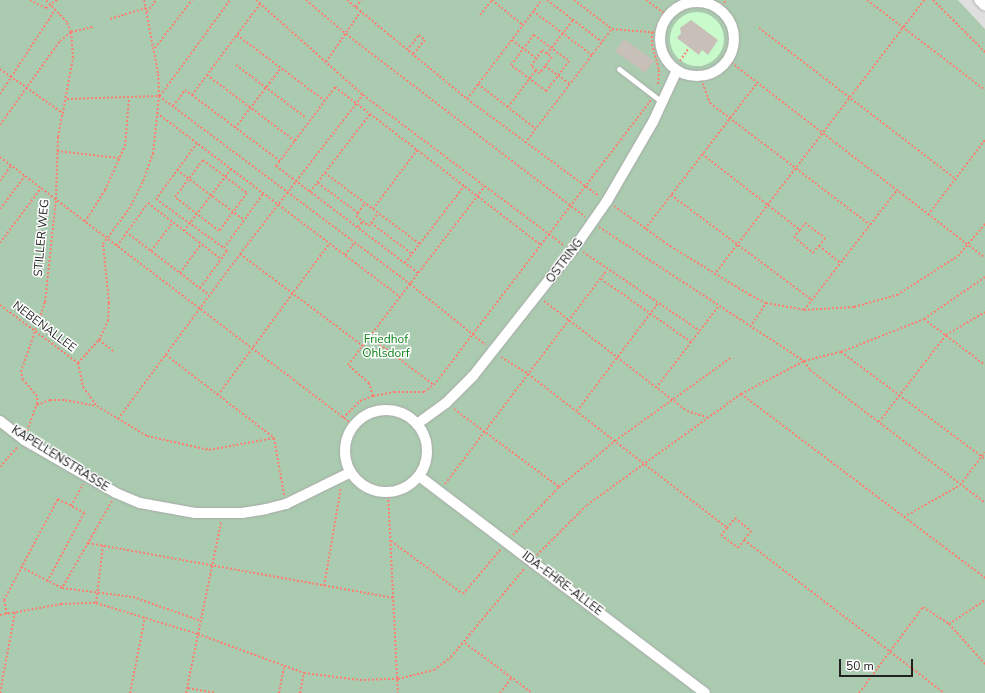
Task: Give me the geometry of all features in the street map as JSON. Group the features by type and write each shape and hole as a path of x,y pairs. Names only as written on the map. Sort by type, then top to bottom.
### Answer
{"street":[{"path":"979,0 985,6"},
{"path":"696,1 719,9 726,15 734,32 734,45 728,60 716,71 700,76 676,69 663,52 656,33 668,16 685,2 696,1"},
{"name":"OSTRING","path":"417,424 446,403 494,352 538,297 593,223 607,201 658,99 676,69"},
{"path":"378,411 399,413 417,424 424,436 427,449 425,463 419,476 405,487 388,492 367,487 347,475 345,448 354,426 365,416 378,411"},
{"name":"KAPELLENSTRASSE","path":"0,421 24,440 87,478 116,493 140,503 195,513 242,513 286,504 347,475"},
{"name":"IDA-EHRE-ALLEE","path":"419,476 705,693"}],"lane":[{"path":"619,68 658,99"}],"path":[{"path":"30,0 41,6 52,5 57,0"},
{"path":"46,0 56,9 72,32"},
{"path":"144,0 155,49 159,96 153,154 143,181 129,209 103,244 109,303 108,322 99,340 78,363 83,387 98,406 147,436 209,450 274,438"},
{"path":"147,12 156,0"},
{"path":"155,49 192,0"},
{"path":"159,96 230,0"},
{"path":"256,0 363,95 485,186 550,234 700,331"},
{"path":"306,0 346,34 593,223 750,328 804,361 810,370 985,503"},
{"path":"347,0 466,99 585,187 714,275 766,303 804,310 854,307 897,295 945,266 968,245 985,224"},
{"path":"356,7 361,0"},
{"path":"480,15 492,0 523,25"},
{"path":"466,99 542,0"},
{"path":"547,0 602,42"},
{"path":"343,418 360,401 373,396 394,392 424,392 434,386 585,187 658,99 660,70 652,44 656,33 612,29 574,0"},
{"path":"646,0 668,16"},
{"path":"719,9 726,0"},
{"path":"867,0 985,90"},
{"path":"714,275 924,0"},
{"path":"933,0 985,52"},
{"path":"192,95 260,4"},
{"path":"110,19 146,8"},
{"path":"0,94 13,77 56,9"},
{"path":"326,62 361,11"},
{"path":"533,11 592,55"},
{"path":"548,54 573,20"},
{"path":"0,125 28,89 60,41 72,32 93,27"},
{"path":"760,28 956,179"},
{"path":"525,143 612,29"},
{"name":"STILLER WEG","path":"37,405 38,396 23,380 21,372 34,330 46,302 56,199 57,151 73,58 72,32"},
{"path":"237,35 325,101"},
{"path":"407,50 420,35 426,40 413,55"},
{"path":"534,35 552,48 569,61 546,91 511,65 534,35"},
{"path":"512,40 536,58"},
{"path":"676,69 688,49"},
{"path":"542,50 548,54 552,57 540,73 531,66 542,50"},
{"path":"728,60 985,258"},
{"path":"236,66 305,117"},
{"path":"545,66 570,84"},
{"path":"235,128 281,68"},
{"path":"0,70 13,77 64,114"},
{"path":"508,107 536,70"},
{"path":"207,75 295,141"},
{"path":"700,76 710,103 870,225"},
{"path":"645,229 757,83"},
{"path":"478,84 536,129"},
{"path":"418,273 276,166 335,87 541,245"},
{"path":"173,106 185,90 280,161"},
{"path":"118,419 240,254 363,95"},
{"path":"67,99 159,96 474,332 494,352 528,374 727,528"},
{"path":"85,222 105,190 120,158 128,123 129,98"},
{"path":"157,113 400,297"},
{"path":"310,192 370,114"},
{"path":"928,215 985,140"},
{"path":"197,143 156,198 227,251 200,288"},
{"path":"373,209 417,150"},
{"path":"57,151 120,158"},
{"path":"702,154 800,230"},
{"path":"0,157 354,426"},
{"path":"203,160 225,176 247,193 219,231 174,197 203,160"},
{"path":"0,181 11,166"},
{"path":"184,231 231,169"},
{"path":"177,170 244,220"},
{"path":"325,173 420,244"},
{"path":"0,210 25,176"},
{"path":"318,182 358,213"},
{"path":"405,263 464,186"},
{"path":"373,396 369,383 348,365 485,186"},
{"path":"0,243 41,188"},
{"path":"804,310 897,190"},
{"path":"224,248 263,194"},
{"path":"670,195 812,300"},
{"path":"365,203 356,216 369,226 378,213"},
{"path":"117,246 148,204 221,259"},
{"path":"358,227 363,221"},
{"path":"151,251 173,222"},
{"path":"371,223 412,254"},
{"path":"805,223 825,238 813,253 794,237 800,230 805,223"},
{"path":"126,232 209,295"},
{"path":"345,255 355,242"},
{"path":"180,273 201,244"},
{"path":"218,394 329,244"},
{"path":"819,246 841,263"},
{"path":"240,254 363,346"},
{"path":"440,491 607,270"},
{"path":"0,615 61,604 96,603 198,634 284,668 304,673 360,680 398,679 434,670 465,643 531,560 587,505 708,417 741,394 804,361 841,352 924,319 985,277"},
{"path":"601,279 691,342"},
{"path":"538,297 672,401 687,411 708,417"},
{"path":"577,412 658,303"},
{"path":"750,328 766,303"},
{"name":"NEBENALLEE","path":"0,305 78,363"},
{"path":"656,388 718,306"},
{"path":"879,422 946,335 985,312"},
{"path":"924,319 985,365"},
{"path":"370,337 434,386"},
{"path":"99,340 112,351"},
{"path":"841,352 985,459"},
{"path":"166,355 274,438 286,504"},
{"path":"391,541 463,594 507,542 559,487 615,441 732,358"},
{"path":"741,394 985,578"},
{"path":"0,467 24,440 37,405 50,400 65,400 98,406"},
{"path":"446,403 559,487"},
{"path":"904,517 960,485 985,452"},
{"path":"324,586 347,475"},
{"path":"71,506 87,478"},
{"path":"388,492 398,693"},
{"path":"62,588 116,493"},
{"path":"7,614 4,600 58,499 84,513 47,582"},
{"path":"186,693 222,514"},
{"path":"735,518 751,531 744,540 738,548 721,535 735,518"},
{"path":"744,540 944,693"},
{"path":"88,543 394,598"},
{"path":"96,603 103,546"},
{"path":"22,566 47,582 62,588 98,591 133,597 201,621"},
{"path":"949,624 985,600"},
{"path":"859,693 923,607 949,624 985,664"},
{"path":"0,693 15,612"},
{"path":"130,693 145,617"},
{"path":"465,643 532,693"},
{"path":"279,693 284,668"},
{"path":"300,693 304,673"},
{"path":"500,693 512,677"},
{"path":"188,688 216,693"}],"shaded area":[{"path":"958,0 985,0 985,29"}],"green space":[{"name":"Friedhof Ohlsdorf","path":"0,0 958,0 985,29 985,693 0,693","holes":["715,19 723,33 717,57 702,66 694,66 678,58 670,41"]},
{"path":"697,12 707,14 716,20 722,29 724,39 722,49 716,58 707,64 697,66 687,64 678,58 672,49 670,39 672,29 678,20 687,14"}],"building":[{"path":"691,20 718,40 708,55 702,50 699,55 677,38 681,33 680,28"},
{"path":"624,39 654,61 645,73 615,51"}]}
